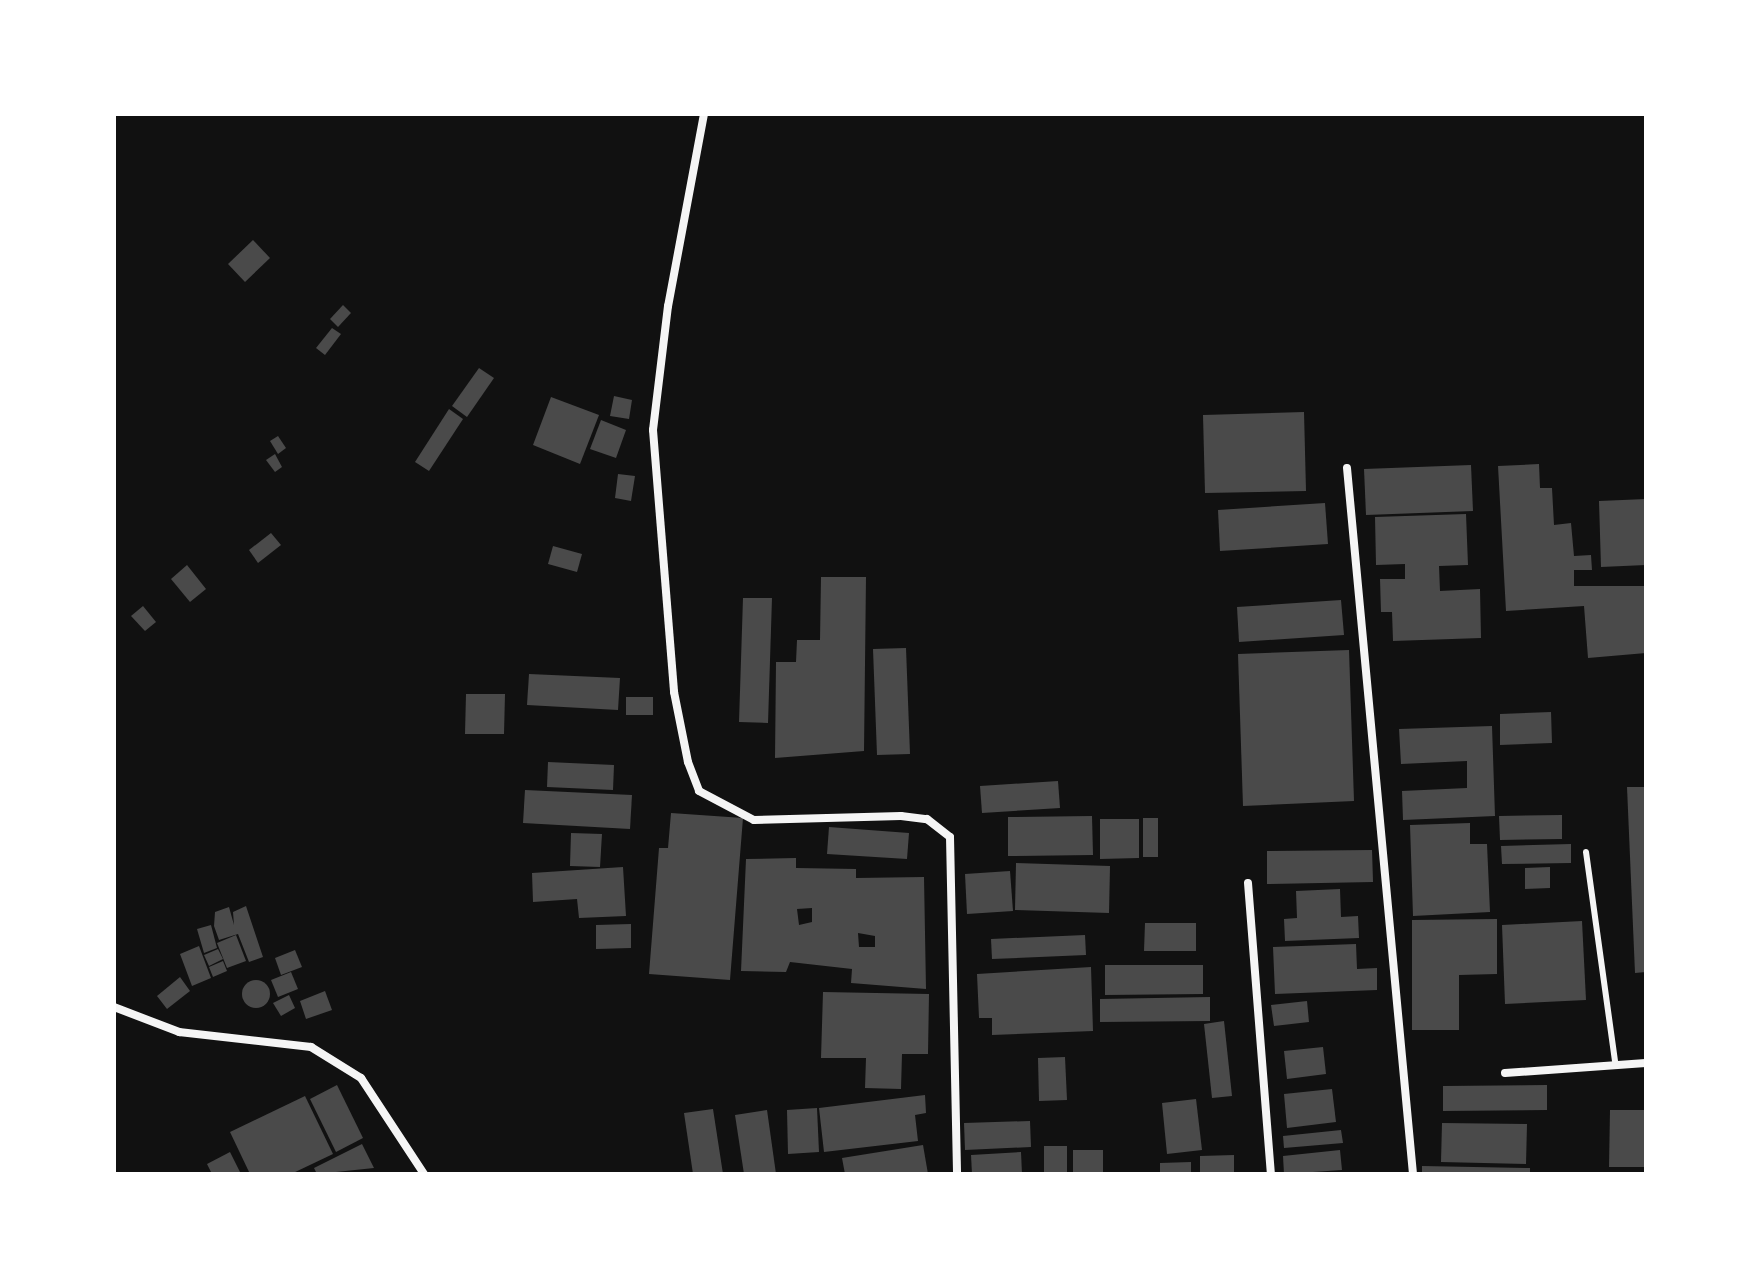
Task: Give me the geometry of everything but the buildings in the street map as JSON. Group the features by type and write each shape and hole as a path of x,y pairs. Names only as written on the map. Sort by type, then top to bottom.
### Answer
{"street":[{"path":"704,114 668,306 653,430 674,692 688,762 699,791 754,820 901,816 927,819 950,837 957,1174"},
{"path":"1347,468 1413,1174"},
{"path":"1248,883 1271,1174"},
{"path":"114,1007 179,1032 311,1047 361,1078 424,1174"},
{"path":"1505,1073 1615,1061 1646,1063"}],"lane":[{"path":"1586,852 1615,1061"}]}
